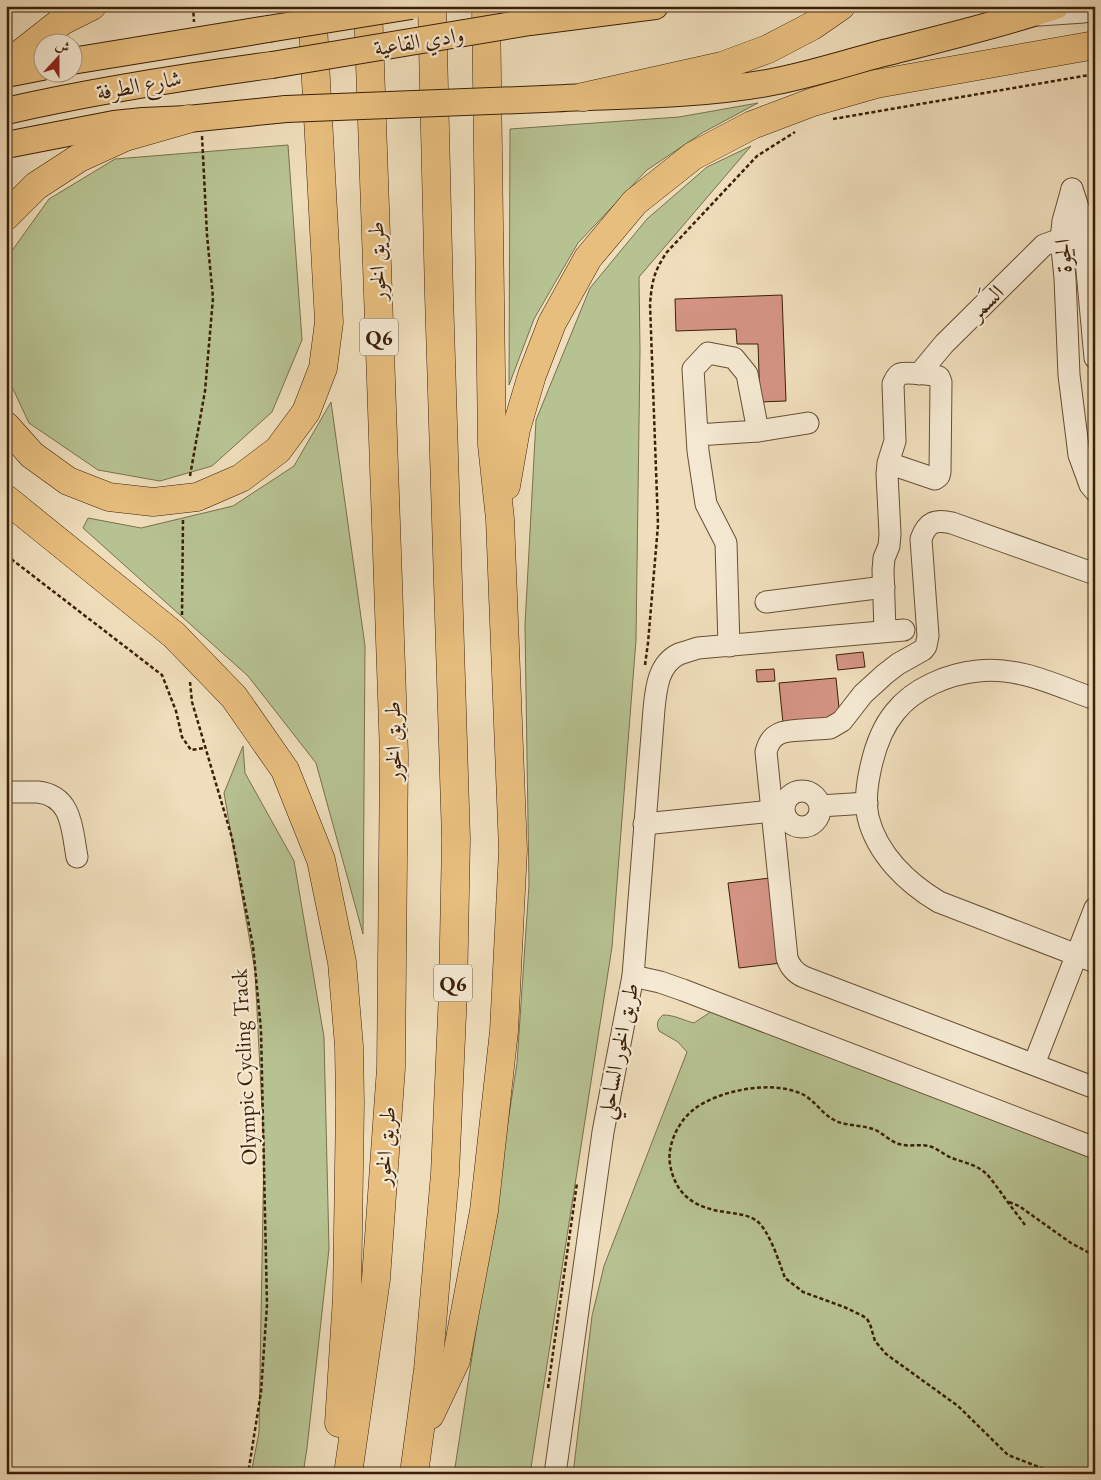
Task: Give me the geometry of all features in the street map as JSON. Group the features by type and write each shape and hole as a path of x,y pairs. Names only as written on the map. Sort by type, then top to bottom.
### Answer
{"highway":[{"path":"8,70 62,21 92,6"},
{"path":"6,426 32,455 68,481 109,497 153,502 197,497 241,478 278,450 306,412 324,368 329,322 312,6"},
{"name":"طريق الخور","path":"348,1474 376,1279 391,1068 394,754 368,6"},
{"name":"Q6","path":"414,1474 428,1370 445,1174 453,992 456,840 432,6"},
{"path":"419,1439 456,1360 484,1211 504,1031 513,850 500,519 492,445 486,6"},
{"path":"583,97 722,66 768,49 812,26 841,6"},
{"path":"500,519 516,429 532,375 552,322 588,258 635,202 693,156 752,125 813,102 876,84 1095,45"},
{"path":"6,216 36,186 79,158 125,137 195,124"},
{"path":"6,489 47,531"},
{"path":"6,499 174,635 234,697 285,770 321,860 342,962 349,1046 347,1297 338,1432 348,1474"}],"main road":[{"name":"وادي القاعية","path":"268,29 411,6"},
{"name":"وادي القاعية","path":"272,65 530,22 655,6"},
{"path":"6,145 114,124 144,121 195,124 286,110 717,90 767,83 816,72 1026,16 1056,6"},
{"name":"شارع الطرفة","path":"82,59 268,29"},
{"name":"شارع الطرفة","path":"8,110 97,92 272,65"},
{"path":"8,70 32,68"}],"street":[{"path":"1026,16 1095,10"},
{"name":"الحوة","path":"1095,358 1084,238 1081,216 1072,189 1063,221 1061,239 1070,375 1079,455 1090,484 1095,491"},
{"path":"1061,239 1084,238"},
{"name":"السَمر","path":"918,374 944,344 1044,245 1061,239"},
{"path":"729,646 726,543 706,504 697,435 693,369 708,353 734,358 748,374 758,431"},
{"path":"766,602 884,588 884,558 889,546 890,534 886,474 888,463 895,440 893,384 895,378 900,374 934,374 940,377 939,476 935,479 888,463"},
{"path":"697,435 758,431 808,423"},
{"path":"1095,574 952,523 934,522 929,525 923,534 921,544 928,636 926,646 918,654 898,664 873,684 837,725 830,728 784,731 773,737 767,746 766,752 778,810 786,958 795,972 1095,1088"},
{"name":"طريق الخور الساحلي","path":"555,1474 603,1132 633,976 656,689 660,674 668,662 678,654 698,648 895,630 884,588"},
{"path":"1085,959 939,902 924,893 899,871 885,852 873,831 868,816 867,803 872,760 885,727 895,712 906,701 933,683 962,673 1006,670 1021,673 1095,699"},
{"path":"6,792 39,792 54,797 60,802 69,814 77,857"},
{"path":"778,810 790,823 802,827 814,823 818,818 820,806 867,803"},
{"path":"644,824 778,810"},
{"path":"1034,1064 1085,959 1095,908"},
{"path":"633,976 660,982 683,990 1095,1148"}],"path":[{"path":"193,6 194,22"},
{"path":"190,481 205,391 213,298 195,124"},
{"path":"182,619 182,525 184,511"},
{"path":"6,555 162,675 176,711 182,737 191,750 205,748"},
{"name":"Olympic Cycling Track","path":"190,674 192,702 232,838 253,946 261,1030 267,1305 261,1392 248,1474"},
{"path":"1025,1225 983,1171 954,1159 933,1147 900,1144 874,1129 841,1123 830,1117 811,1099 796,1091 772,1088 744,1089 706,1101 687,1115 674,1136 670,1164 673,1175 682,1193 688,1200 708,1209 748,1216 760,1225 770,1242 785,1278 790,1283 809,1295 844,1306 863,1316 870,1324 875,1341 886,1354 958,1406 1008,1455 1057,1474"},
{"path":"1007,1201 1018,1206 1071,1243 1095,1256"}],"green space":[{"path":"758,103 702,133 647,170 578,243 534,319 509,385 510,129 679,117"},
{"path":"288,145 302,340 272,412 212,466 160,481 98,470 29,423 6,374 6,259 49,199 115,159"},
{"path":"751,146 639,277 640,351 636,640 612,947 530,1474 454,1474 517,1063 529,885 525,625 536,420 590,288 647,219 707,167"},
{"path":"331,402 365,646 363,934 316,763 248,676 83,528 88,518 141,528 233,506 294,466"},
{"path":"243,746 245,773 294,861 324,1037 329,1249 303,1474 251,1474 259,1432 264,1149 255,971 224,793"},
{"path":"712,1011 1095,1154 1095,1474 573,1474 592,1316 604,1266 687,1052 678,1042 659,1031 658,1022 663,1015 667,1015 694,1023"}],"building":[{"path":"782,295 786,401 760,402 758,344 737,344 736,329 676,331 675,299"},
{"path":"863,652 865,667 838,670 836,655"},
{"path":"774,669 775,681 757,682 756,670"},
{"path":"836,678 840,718 783,723 779,683"},
{"path":"770,878 781,963 739,968 728,883"}]}
